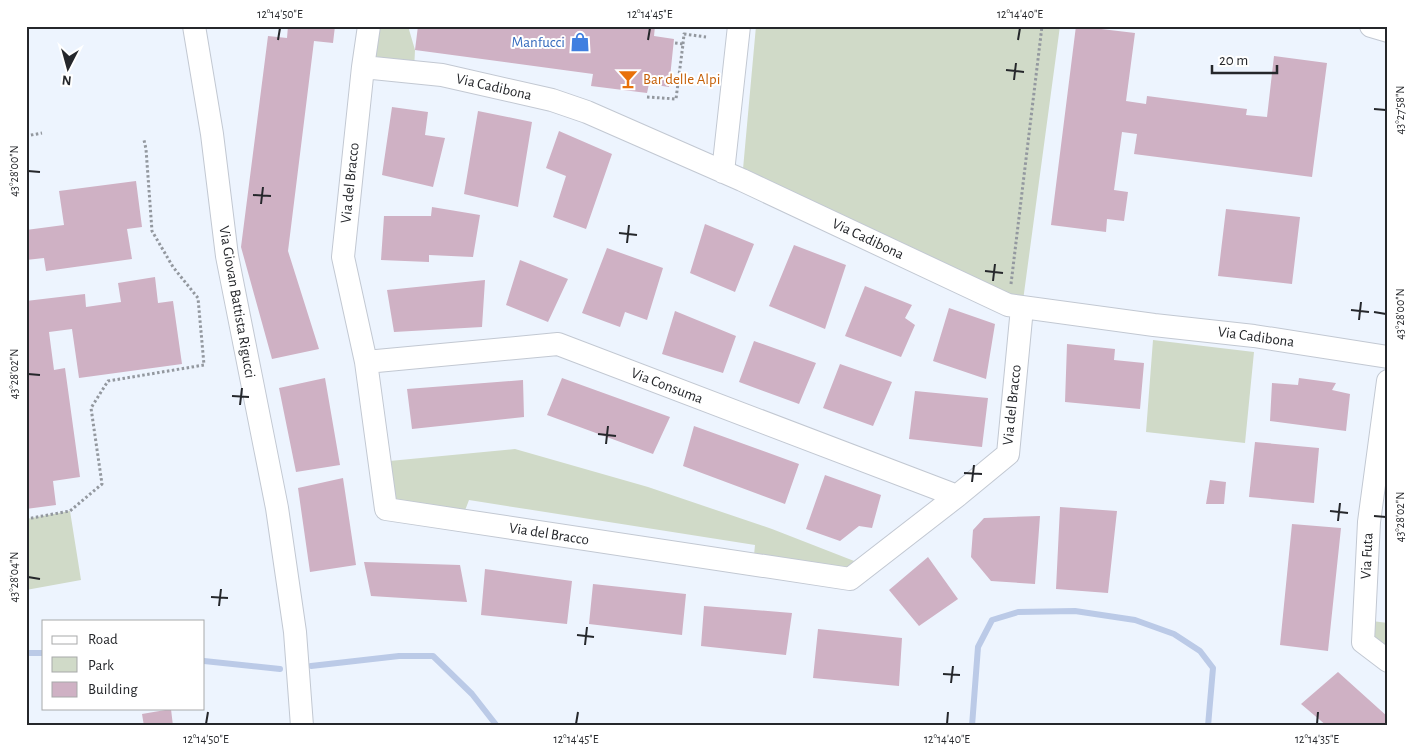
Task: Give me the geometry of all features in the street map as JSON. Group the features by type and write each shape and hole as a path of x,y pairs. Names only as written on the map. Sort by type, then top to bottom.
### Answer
{"street":[{"name":"Via Giovan Battista Rigucci","path":"194,26 212,134 227,256 277,508 295,632 302,726"},
{"name":"Via del Bracco","path":"369,26 343,257 366,362 386,509 850,579 1008,454 1015,307"},
{"path":"723,172 739,26"},
{"path":"1371,26 1388,31"},
{"name":"Via Cadibona","path":"363,67 442,75 552,100 587,112 723,172 1015,307 1254,336 1388,356"},
{"name":"Via Consuma","path":"366,362 558,344 957,496"},
{"name":"Via Futa","path":"1388,381 1378,523 1363,642 1388,660"}],"path":[{"path":"1015,307 1042,26"},
{"path":"647,97 676,99 684,34 706,36"},
{"path":"675,43 683,44"},
{"path":"26,136 42,133"},
{"path":"26,519 70,511 102,484 91,408 108,381 204,365 198,298 172,267 152,231 144,140"}],"green space":[{"path":"369,26 408,26 415,50 414,71 363,67"},
{"path":"756,26 1060,26 1022,308 742,180"},
{"path":"1153,340 1254,352 1245,443 1146,432"},
{"path":"515,449 648,487 772,529 867,566 850,579 753,565 755,545 469,500 461,521 386,509 379,462"},
{"path":"70,511 81,580 26,590 26,519"},
{"path":"1364,620 1388,623 1388,661"}],"building":[{"path":"288,26 335,26 333,43 314,41 288,251 319,349 272,359 241,247 268,36 287,38"},
{"path":"418,26 655,26 654,36 674,39 669,87 649,84 647,93 591,86 593,74 415,50"},
{"path":"1076,26 1135,33 1126,101 1146,104 1147,96 1247,109 1246,115 1267,117 1274,56 1327,63 1312,177 1134,154 1137,134 1122,132 1114,190 1128,192 1124,221 1107,219 1106,232 1051,225"},
{"path":"392,107 428,112 425,135 445,138 433,187 382,175"},
{"path":"478,111 532,122 518,207 464,194"},
{"path":"559,131 612,154 586,229 553,217 566,176 546,168"},
{"path":"136,181 142,227 127,229 132,259 46,271 44,258 26,260 26,230 64,225 59,191"},
{"path":"432,207 480,215 473,257 429,255 429,262 381,260 384,216 431,216"},
{"path":"1226,209 1300,217 1292,284 1218,276"},
{"path":"705,224 754,244 735,292 690,273"},
{"path":"794,245 846,265 825,329 769,306"},
{"path":"607,248 663,268 647,320 625,312 620,327 582,313"},
{"path":"520,260 568,279 548,322 506,305"},
{"path":"155,277 158,303 173,301 182,364 79,378 72,329 49,332 54,370 65,368 80,477 53,481 56,505 26,509 26,301 85,294 86,307 121,302 118,283"},
{"path":"485,280 482,327 394,332 387,290"},
{"path":"865,286 912,305 905,318 915,325 901,357 845,336"},
{"path":"949,308 995,324 986,379 933,361"},
{"path":"675,311 736,336 723,373 662,354"},
{"path":"754,341 816,363 799,404 739,382"},
{"path":"1067,344 1115,349 1114,360 1144,363 1140,409 1065,402"},
{"path":"840,364 892,382 873,426 823,408"},
{"path":"325,378 340,465 296,472 279,388"},
{"path":"562,378 670,417 653,454 547,415"},
{"path":"1299,378 1336,383 1332,390 1350,394 1346,431 1270,421 1272,383 1298,385"},
{"path":"523,380 524,417 412,429 407,389"},
{"path":"915,391 988,398 982,447 909,439"},
{"path":"694,426 799,464 785,504 683,466"},
{"path":"1255,442 1319,448 1314,503 1249,497"},
{"path":"825,475 881,495 872,528 859,526 840,541 806,529"},
{"path":"343,478 356,565 310,572 298,488"},
{"path":"1210,480 1226,482 1224,504 1206,504"},
{"path":"1060,507 1117,511 1108,593 1056,589"},
{"path":"1040,516 1035,584 991,581 971,557 973,530 984,518"},
{"path":"1292,524 1341,528 1328,651 1280,645"},
{"path":"928,557 958,599 919,626 889,590"},
{"path":"364,562 460,565 467,602 371,596"},
{"path":"485,569 572,581 567,624 481,615"},
{"path":"593,584 686,594 682,635 589,624"},
{"path":"704,606 792,613 786,655 701,646"},
{"path":"818,629 902,638 899,686 813,678"},
{"path":"1338,672 1388,717 1388,726 1327,726 1301,704"},
{"path":"171,710 173,726 144,726 142,714"}],"waterway":[{"path":"972,726 978,647 992,620 1018,612 1075,611 1135,620 1174,634 1200,651 1213,668 1208,726"},
{"path":"26,653 42,653"},
{"path":"311,666 399,656 433,656 472,694 497,726"},
{"path":"205,661 280,669"}],"place":[{"name":"Manfucci","path":"580,42"},
{"name":"Bar delle Alpi","path":"628,79"}]}
